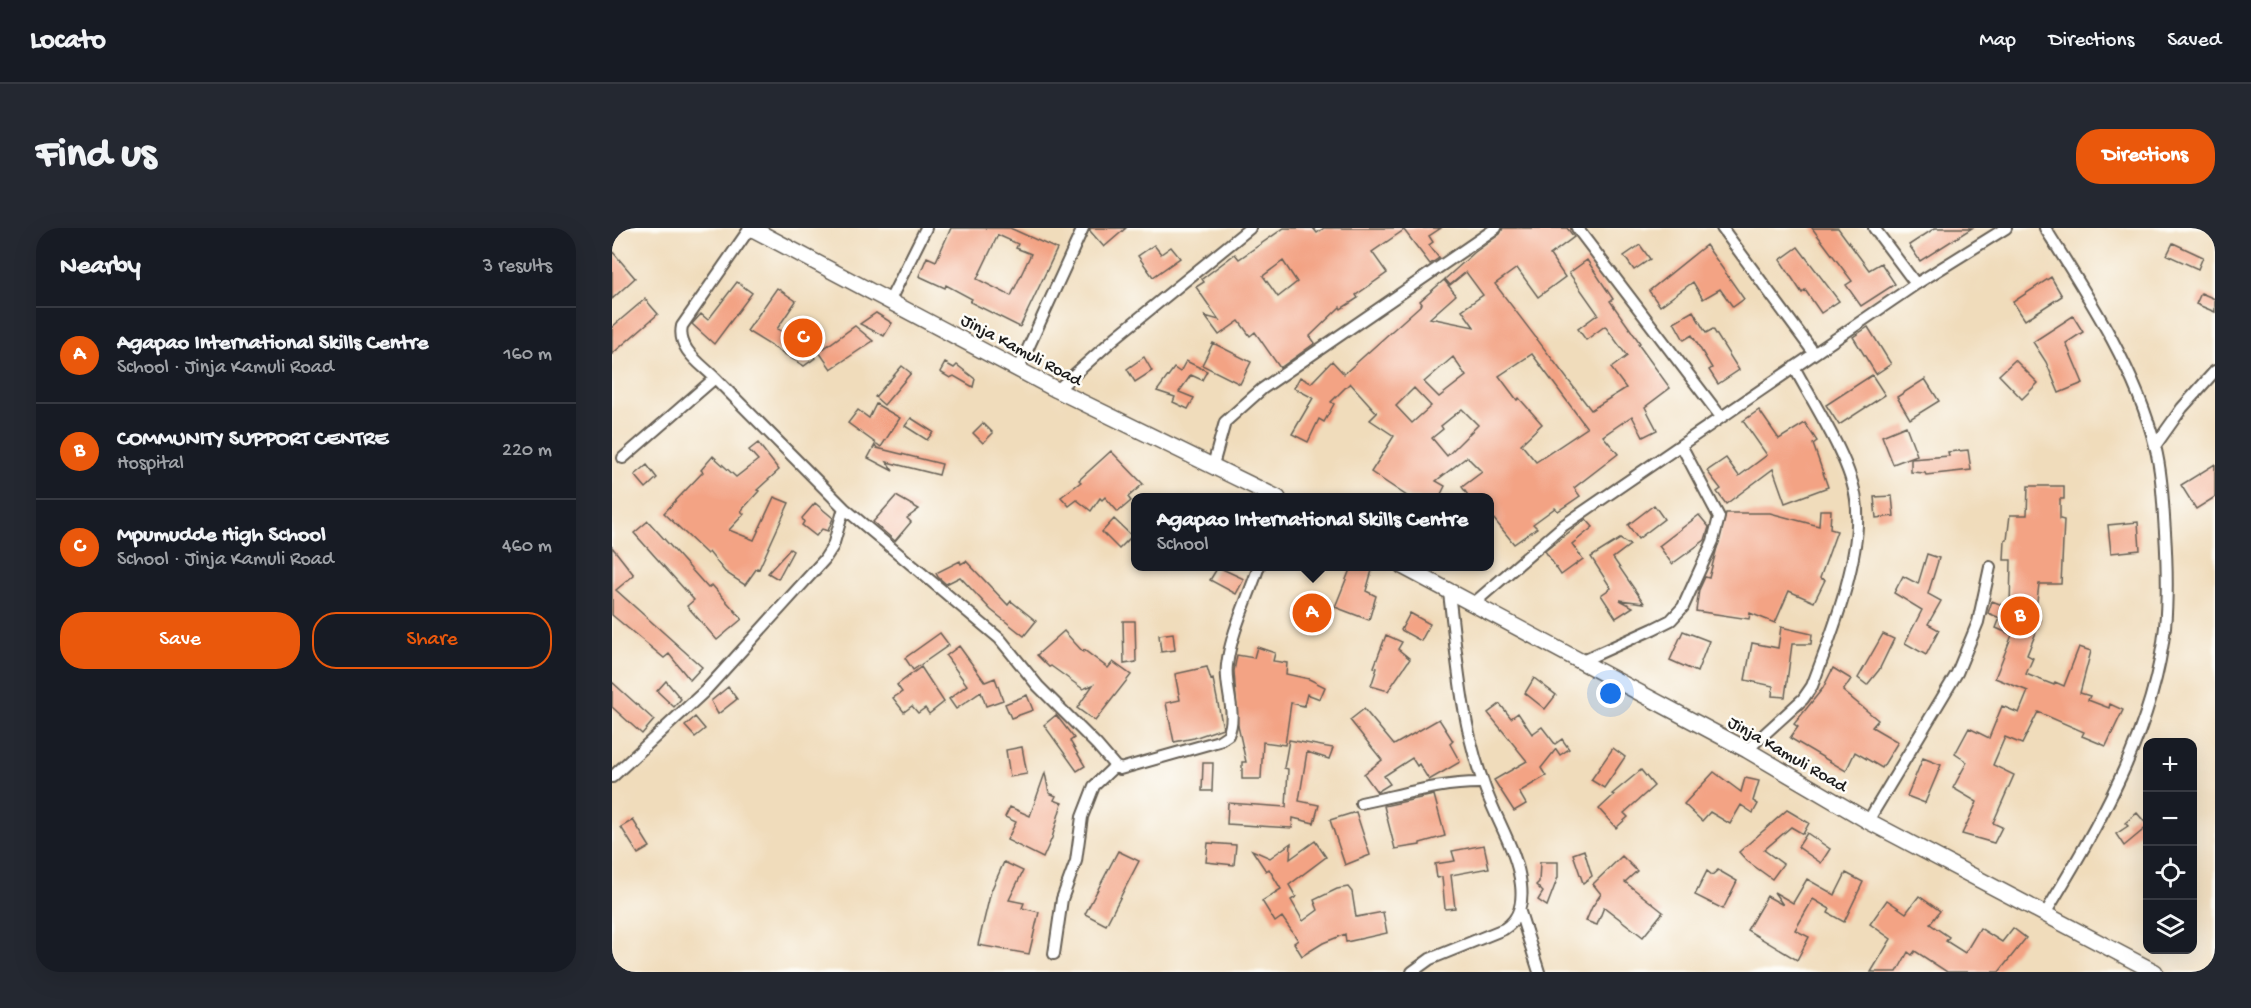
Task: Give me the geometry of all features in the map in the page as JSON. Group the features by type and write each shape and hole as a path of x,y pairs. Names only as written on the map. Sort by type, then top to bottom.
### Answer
{"main road":[{"name":"Jinja Kamuli Road","path":"751,228 1057,390 1268,493"},
{"name":"Jinja Kamuli Road","path":"1409,571 1449,593 1474,603 1747,750 1868,821 2155,972"}],"street":[{"path":"751,228 682,326 682,345 844,508 1000,639 1038,686 1115,766 1128,768 1219,741 1228,735 1232,718 1226,670 1230,646 1258,571"},
{"path":"890,302 926,228"},
{"path":"1019,369 1083,228"},
{"path":"1057,390 1116,336 1250,228"},
{"path":"1214,465 1226,422 1262,389 1496,228"},
{"path":"1576,228 1721,417"},
{"path":"1722,228 1814,353"},
{"path":"1874,228 1916,284"},
{"path":"1474,603 1564,525 1916,284 2006,228"},
{"path":"2045,228 2112,340 2155,446 2167,569 2164,628 2152,689 2127,761 2094,832 2045,914"},
{"path":"1747,750 1803,699 1812,686 1848,577 1857,519 1851,479 1794,367"},
{"path":"2155,446 2182,408 2215,371"},
{"path":"623,458 715,378"},
{"path":"1582,661 1671,620 1683,607 1713,541 1719,517 1681,446"},
{"path":"612,777 705,691 824,561 833,546 844,508"},
{"path":"1868,821 1957,673 1978,622 1989,567"},
{"path":"1449,593 1466,721 1483,783 1516,860 1521,886 1520,912 1539,972"},
{"path":"1054,954 1062,899 1077,861 1082,817 1094,786 1115,766"},
{"path":"1361,803 1451,783 1483,783"},
{"path":"1412,972 1430,959 1504,929 1512,924 1520,912"}],"building":[{"path":"951,228 1010,228 1057,249 1020,327 970,302 972,299 946,285 945,288 919,276 927,257 936,261","holes":["998,235 1018,244 1016,248 1031,254 1011,296 977,279"]},
{"path":"1090,228 1126,228 1104,247"},
{"path":"1284,228 1313,228 1317,233 1324,228 1441,228 1429,236 1433,242 1429,245 1439,258 1430,264 1404,230 1372,252 1387,273 1356,295 1358,298 1341,309 1340,307 1310,336 1315,343 1280,368 1255,332 1250,336 1239,321 1219,335 1205,316 1219,320 1196,287 1204,282 1202,279 1235,254 1239,259","holes":["1283,261 1297,282 1278,297 1263,276"]},
{"path":"1503,228 1567,228 1574,237 1550,255 1565,277 1538,297 1517,268 1495,284 1591,410 1626,388 1611,368 1627,356 1605,326 1586,340 1578,329 1598,314 1569,273 1587,260 1613,299 1610,301 1670,388 1645,407 1657,430 1643,437 1632,416 1603,436 1618,454 1574,488 1580,496 1558,511 1555,508 1533,524 1537,528 1514,544 1494,519 1494,493 1466,493 1462,487 1482,472 1467,457 1436,481 1445,486 1442,493 1402,493 1371,472 1394,436 1370,420 1377,413 1350,383 1331,402 1334,404 1324,422 1319,419 1308,442 1292,434 1313,398 1294,388 1300,377 1311,383 1332,361 1344,374 1422,304 1420,301 1444,280 1456,295 1430,318 1474,327 1462,310 1483,295 1466,272 1450,285 1445,279 1475,252 1500,234","holes":["1532,354 1587,428 1536,462 1521,444 1542,424 1519,398 1517,400 1499,376","1453,357 1466,376 1439,397 1424,382","1414,388 1431,406 1412,423 1396,406","1462,409 1478,425 1447,456 1432,438 1443,429 1441,426"]},
{"path":"1812,228 1838,228 1869,270 1881,263 1895,284 1861,306 1846,285 1852,281"},
{"path":"1935,228 1972,228 1920,261 1909,245"},
{"path":"2173,243 2203,257 2198,269 2167,255"},
{"path":"1154,245 1161,254 1171,247 1180,258 1153,277 1138,256"},
{"path":"1640,245 1650,259 1634,270 1624,256"},
{"path":"1706,245 1744,299 1733,307 1720,289 1703,299 1693,282 1660,306 1649,291"},
{"path":"1798,247 1839,301 1821,313 1805,290 1802,293 1780,260"},
{"path":"612,251 635,278 612,299"},
{"path":"2051,277 2062,296 2025,320 2013,302"},
{"path":"737,282 752,293 714,344 692,324 701,314 708,320"},
{"path":"777,288 796,301 777,329 806,343 815,358 804,366 747,331"},
{"path":"2201,293 2215,299 2215,312 2196,304"},
{"path":"645,299 658,314 612,354 612,327"},
{"path":"1693,311 1706,333 1713,329 1739,370 1718,384 1709,370 1712,368 1692,335 1684,340 1674,322"},
{"path":"876,313 892,323 884,336 860,324"},
{"path":"2073,316 2083,332 2066,343 2083,383 2059,393 2046,362 2033,342"},
{"path":"855,326 873,341 831,369 819,352"},
{"path":"1868,327 1891,364 1876,374 1853,337"},
{"path":"1213,343 1251,362 1240,384 1202,365"},
{"path":"1144,357 1152,371 1135,382 1127,369"},
{"path":"2015,360 2038,383 2022,399 1999,375"},
{"path":"1186,361 1207,371 1202,380 1191,375 1179,392 1194,398 1188,409 1173,402 1175,397 1157,391 1174,368 1180,372"},
{"path":"945,363 954,368 957,365 975,379 973,387 954,376 950,378 940,372"},
{"path":"902,366 911,373 884,405 875,397"},
{"path":"1872,375 1885,395 1839,425 1826,405"},
{"path":"1925,379 1939,401 1910,419 1897,397"},
{"path":"876,404 900,418 881,447 848,423 858,410 869,418"},
{"path":"1759,410 1779,439 1805,423 1817,441 1813,444 1828,487 1785,503 1773,469 1726,504 1717,492 1721,489 1707,471 1726,458 1739,476 1767,455 1743,421"},
{"path":"911,418 933,432 927,440 905,426"},
{"path":"983,423 993,433 983,443 973,433"},
{"path":"1906,426 1917,455 1893,464 1882,436"},
{"path":"758,443 779,470 757,490 759,491 741,511 744,514 729,530 754,540 774,497 789,503 759,569 757,568 745,585 725,572 709,552 707,554 664,513 703,472 701,470 713,456 736,477 758,460 749,450"},
{"path":"875,445 877,448 942,464 939,475 887,462 893,471 868,458"},
{"path":"1968,450 1971,470 1926,475 1911,472 1911,459 1949,456 1948,452"},
{"path":"1111,451 1143,484 1131,493 1128,497 1131,501 1118,512 1105,497 1102,500 1100,498 1091,511 1077,500 1069,506 1061,497 1081,482 1079,480"},
{"path":"2215,464 2215,497 2196,509 2181,485"},
{"path":"647,465 657,478 646,488 635,475"},
{"path":"2028,486 2064,486 2064,499 2060,499 2060,519 2064,520 2061,584 2039,584 2035,618 2041,620 2027,655 2033,658 2026,674 2054,685 2055,682 2064,686 2079,647 2091,651 2080,693 2090,696 2088,700 2109,708 2110,704 2123,710 2106,746 2082,736 2084,732 2038,712 2022,744 2005,737 1993,765 2014,775 1993,823 2002,827 1994,843 1962,834 1977,802 1953,788 1967,762 1955,754 1969,728 1989,738 2002,706 2019,713 2028,691 1995,678 2012,635 1996,628 2000,618 1988,613 1992,601 2010,608 2011,560 2004,560 2005,540 2007,540 2010,515 2027,515"},
{"path":"896,496 919,509 907,518 911,522 895,541 873,522"},
{"path":"1892,496 1894,516 1876,518 1874,497"},
{"path":"815,503 833,518 828,531 822,529 816,536 802,525 804,522 802,518"},
{"path":"1654,505 1664,519 1638,539 1628,525"},
{"path":"1820,510 1831,510 1830,529 1837,531 1820,578 1825,580 1814,602 1789,591 1775,623 1750,613 1749,619 1696,611 1699,590 1705,577 1709,578 1726,513 1770,513 1819,526"},
{"path":"1699,515 1709,527 1705,540 1672,564 1659,546"},
{"path":"1114,519 1131,537 1119,549 1102,532"},
{"path":"1586,519 1593,527 1572,544 1583,559 1561,575 1545,551"},
{"path":"648,521 708,588 712,585 742,619 717,640 687,606 694,600 634,533"},
{"path":"2138,522 2140,550 2111,553 2108,525"},
{"path":"1620,539 1630,545 1613,558 1644,603 1620,600 1633,607 1616,618 1601,595 1611,588 1591,557"},
{"path":"612,547 634,575 616,590 702,667 690,680 669,654 664,658 612,615"},
{"path":"790,549 793,551 778,579 768,573"},
{"path":"1927,554 1939,558 1928,594 1941,601 1928,624 1939,630 1926,655 1905,643 1922,610 1894,593 1903,576 1918,584"},
{"path":"960,561 961,564 966,561 1008,605 1011,601 1036,621 1024,636 991,610 960,577 946,584 938,577 936,573"},
{"path":"1216,571 1227,571 1244,579 1236,594 1210,580"},
{"path":"1349,571 1372,571 1366,591 1376,596 1369,620 1335,607"},
{"path":"1410,613 1430,624 1421,641 1401,630"},
{"path":"1123,621 1135,621 1136,662 1124,664"},
{"path":"1781,627 1812,634 1811,644 1792,644 1785,697 1772,696 1773,686 1745,680 1752,643 1778,648"},
{"path":"1064,631 1083,652 1084,650 1108,668 1113,662 1131,675 1095,721 1077,708 1093,685 1083,689 1051,666 1049,667 1037,655"},
{"path":"1683,631 1709,641 1697,672 1670,660"},
{"path":"940,633 949,645 913,670 905,658"},
{"path":"1173,633 1175,650 1161,652 1159,635"},
{"path":"1883,634 1894,639 1879,670 1867,685 1858,678"},
{"path":"1386,635 1402,642 1398,649 1410,659 1388,691 1371,686 1377,668 1374,667"},
{"path":"959,646 985,682 995,678 1003,700 986,706 981,692 956,709 949,699 967,685 946,656"},
{"path":"1257,647 1275,653 1273,661 1287,663 1286,674 1309,679 1325,687 1320,699 1307,694 1304,706 1291,703 1285,745 1263,742 1261,779 1242,779 1242,762 1246,762 1238,726 1234,671 1237,655 1254,658"},
{"path":"921,667 944,702 929,714 925,708 918,713 912,706 904,712 893,698 902,692 897,685"},
{"path":"1207,667 1211,680 1213,679 1223,728 1174,742 1166,703 1180,700 1175,674"},
{"path":"1833,668 1851,679 1843,691 1878,720 1872,727 1898,742 1882,768 1855,752 1846,771 1790,738 1798,727 1794,724 1823,688"},
{"path":"1534,678 1556,695 1545,709 1525,693"},
{"path":"666,681 681,699 674,707 657,691"},
{"path":"612,682 654,720 642,734 612,707"},
{"path":"728,687 737,699 718,714 711,701"},
{"path":"1027,695 1033,710 1011,718 1005,704"},
{"path":"1500,704 1511,718 1518,713 1532,734 1542,727 1555,744 1562,739 1569,749 1560,755 1556,749 1541,768 1546,776 1519,792 1526,804 1514,811 1494,780 1527,761 1488,713"},
{"path":"1364,709 1394,745 1439,719 1453,741 1450,744 1460,762 1429,780 1419,764 1417,766 1412,758 1384,776 1390,784 1377,792 1364,774 1382,760 1350,720"},
{"path":"1056,715 1074,738 1070,741 1085,766 1077,771 1044,725"},
{"path":"695,717 705,729 695,737 685,726"},
{"path":"1289,740 1333,748 1329,759 1307,752 1299,801 1319,805 1314,823 1293,818 1292,828 1227,824 1228,803 1286,807 1288,769 1284,768"},
{"path":"1022,747 1027,774 1010,777 1006,750"},
{"path":"1613,748 1625,757 1604,788 1591,780"},
{"path":"1923,758 1941,765 1925,803 1907,796"},
{"path":"1203,763 1213,763 1212,791 1202,791"},
{"path":"1641,770 1654,786 1624,813 1628,817 1616,828 1599,809 1614,795 1612,794"},
{"path":"1714,772 1741,792 1745,778 1759,781 1753,801 1758,804 1753,813 1741,805 1730,824 1710,812 1702,821 1684,804"},
{"path":"1045,773 1049,793 1056,796 1054,800 1062,803 1052,838 1043,858 1007,840 1016,822 1005,817 1010,807 1030,816"},
{"path":"1434,795 1445,836 1420,843 1420,845 1395,849 1384,806"},
{"path":"1787,810 1809,823 1803,834 1791,827 1764,850 1783,864 1772,879 1747,861 1739,852"},
{"path":"1356,812 1370,855 1345,865 1330,820"},
{"path":"2137,813 2143,820 2143,830 2124,846 2116,834 2128,826 2125,823"},
{"path":"633,820 650,847 638,854 621,827"},
{"path":"1807,833 1830,849 1821,863 1798,847"},
{"path":"1315,841 1326,857 1289,885 1296,897 1291,900 1303,921 1318,910 1314,900 1337,889 1348,887 1352,892 1356,917 1383,912 1387,933 1346,942 1345,934 1323,943 1302,956 1294,943 1298,940 1282,917 1275,922 1262,901 1281,889 1269,869 1266,871 1252,850 1270,858 1291,843 1290,859"},
{"path":"1208,843 1236,845 1234,865 1206,862"},
{"path":"1484,845 1489,868 1451,875 1455,908 1445,909 1442,877 1437,878 1435,864 1455,861 1452,851"},
{"path":"1584,850 1592,876 1583,883 1573,854"},
{"path":"1118,851 1139,861 1106,925 1085,914"},
{"path":"1622,856 1637,871 1625,882 1663,912 1643,937 1604,907 1597,925 1586,921 1601,894 1593,884"},
{"path":"1004,862 1023,871 1009,900 1024,903 1022,908 1039,912 1029,954 978,945 991,891"},
{"path":"1540,862 1558,862 1558,877 1547,906 1538,900 1543,892 1536,885 1539,882"},
{"path":"1718,870 1737,881 1723,909 1695,895 1707,871 1712,875"},
{"path":"1846,873 1863,882 1844,922 1828,913 1830,909 1813,899 1795,930 1809,937 1797,960 1747,930 1767,896 1783,905 1774,892 1793,903 1807,879 1835,895"},
{"path":"1919,896 1940,911 1930,924 1949,937 1946,941 1965,953 1980,928 2002,942 2013,928 2026,938 1999,972 1947,972 1915,951 1912,955 1908,952 1897,972 1871,972 1891,939 1870,924 1887,900 1906,913"}],"place":[{"name":"Mpumudde High School","path":"803,338"},
{"name":"Agapao International Skills Centre","path":"1312,613"},
{"name":"COMMUNITY SUPPORT CENTRE","path":"2020,616"}]}
